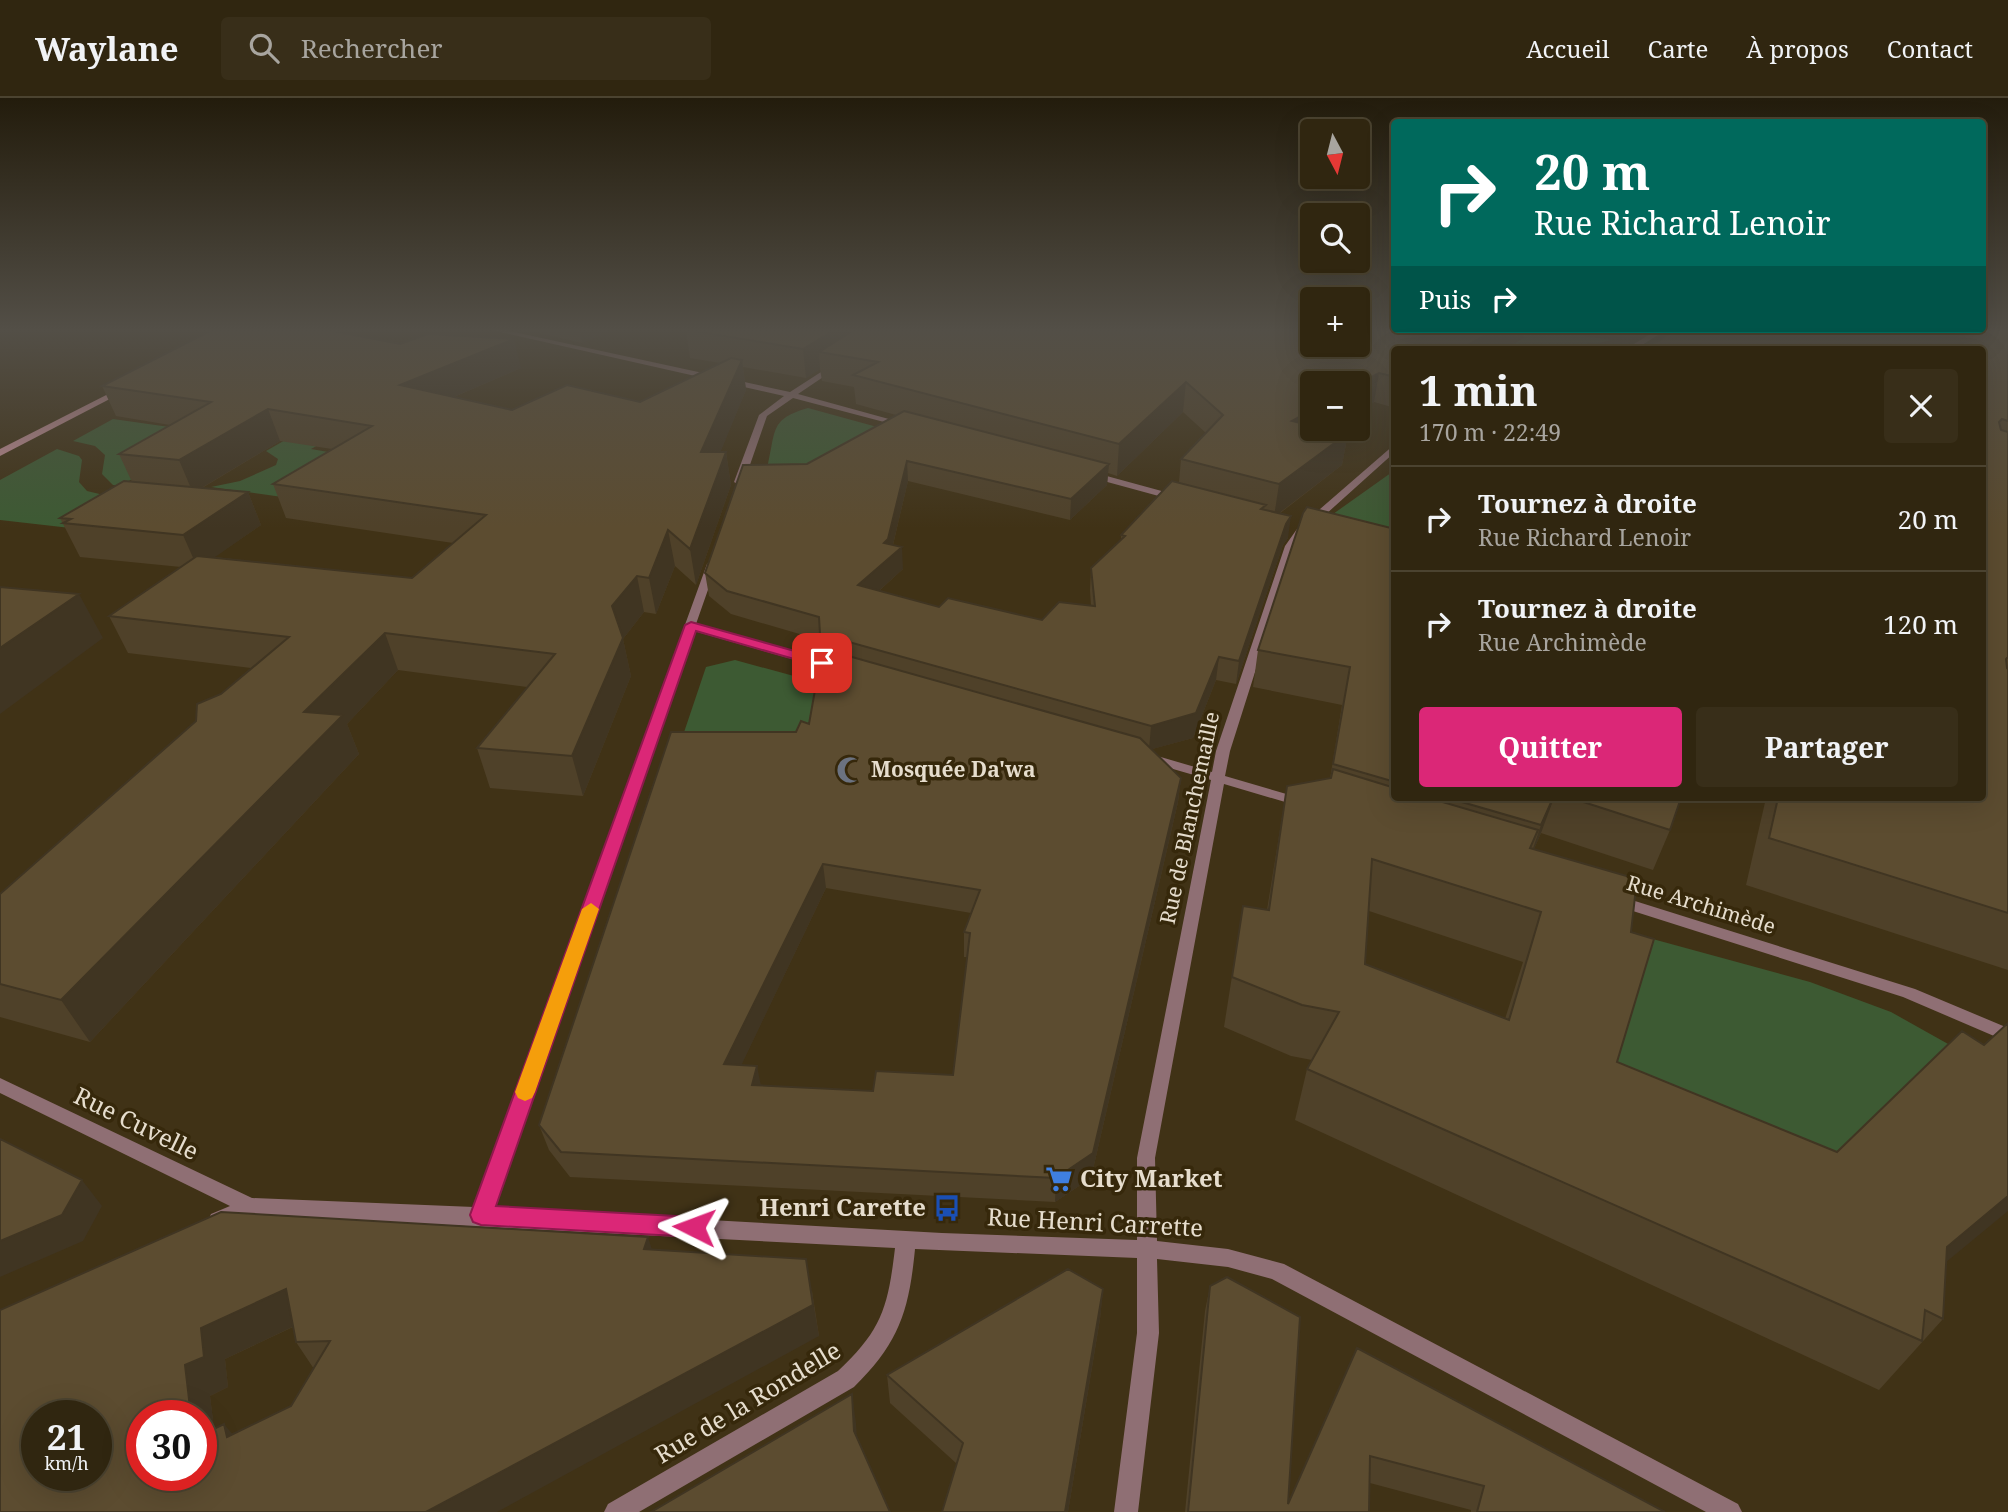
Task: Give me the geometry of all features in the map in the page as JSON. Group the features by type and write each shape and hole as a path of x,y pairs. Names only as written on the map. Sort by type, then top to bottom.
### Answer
{"street":[{"path":"0,453 110,396"},
{"path":"733,501 759,423 772,408 790,396 919,429"},
{"name":"Rue de Blanchemaille","path":"1126,1512 1148,1333 1146,1158 1223,751 1295,529 1391,450"},
{"path":"1079,471 1186,500"},
{"path":"1295,529 1318,535"},
{"path":"481,1215 716,551"},
{"path":"691,625 852,672"},
{"path":"1135,754 1320,809"},
{"name":"Rue Archimède","path":"1605,897 1909,993 2008,1035"},
{"name":"Rue Cuvelle","path":"0,1085 250,1206"},
{"name":"Rue Henri Carrette","path":"202,1227 250,1206 481,1215 906,1240 1146,1248 1236,1259 1277,1271 1730,1512"},
{"name":"Rue de la Rondelle","path":"616,1512 846,1379 872,1356 889,1328 900,1295 906,1240"}],"green space":[{"path":"808,408 899,433 846,464 768,464 777,427 787,417"},
{"path":"113,419 212,433 120,486 113,485 102,474 105,455 95,446 73,441"},
{"path":"317,422 351,427 311,449 480,478 424,517 211,487 240,481 276,465 278,459 266,451"},
{"path":"57,449 79,456 82,460 79,482 87,491 112,497 88,530 0,520 0,480"},
{"path":"1391,473 1391,537 1326,519"},
{"path":"735,660 823,684 814,734 676,756 706,667"},
{"path":"1616,929 1810,982 1891,1012 1982,1063 1821,1185 1593,1113"}],"building":[{"path":"170,396 449,396 512,410 543,396 614,396 640,402 652,396 726,396 701,452 726,452 690,549 668,530 649,578 637,576 612,606 623,638 572,756 477,748 555,654 385,633 304,712 343,715 61,1000 0,984 0,894 196,721 197,704 221,694 289,637 109,616 197,556 412,578 486,515 273,484 372,426 268,409 179,460 119,454 211,402"},
{"path":"934,396 1171,396 1119,444"},
{"path":"1202,396 1300,396 1300,417 1292,421 1300,423 1300,441 1337,441 1279,484 1181,459 1223,415"},
{"path":"1986,396 2008,396 2008,421 2002,419 1999,422 2001,430 2008,432 2008,913 1769,838 1777,801 1986,801"},
{"path":"904,411 1109,464 1071,499 907,461 888,539 884,543 902,547 858,585 939,607 948,598 1042,620 1059,602 1095,606 1091,568 1125,536 1121,535 1172,481 1266,505 1261,509 1291,516 1239,661 1219,657 1196,713 1151,726 820,634 819,617 727,591 705,573 743,465 807,464"},
{"path":"124,481 248,492 183,535 63,523 71,519 60,518"},
{"path":"1307,507 1391,528 1391,781 1333,764 1350,667 1258,650"},
{"path":"0,587 79,594 0,648"},
{"path":"820,648 1140,738 1181,778 1093,1153 1056,1178 561,1152 539,1125 671,732 796,732 801,721 809,724","holes":["823,864 980,890 964,932 970,933 953,1075 876,1071 873,1091 752,1085 757,1066 724,1064"]},
{"path":"1333,769 1391,787 1391,801 1439,801 1538,830 1530,848 1637,879 1631,932 1654,939 1617,1062 1837,1152 1962,1031 1984,1045 2008,1023 2008,1196 1947,1247 1943,1319 1925,1310 1922,1341 1307,1069 1339,1012 1302,1005 1232,977 1243,906 1269,910 1287,786 1331,778","holes":["1372,859 1541,912 1509,1020 1365,964"]},
{"path":"1458,801 1552,801 1541,825"},
{"path":"1580,801 1680,801 1670,830"},
{"path":"0,1139 82,1180 62,1215 0,1241"},
{"path":"221,1212 648,1237 644,1249 806,1259 813,1305 426,1512 0,1512 0,1310","holes":["286,1289 296,1342 330,1341 291,1406 227,1437 224,1424 217,1427 217,1491 126,1491 126,1400 189,1400 185,1365 204,1357 201,1328"]},
{"path":"1068,1269 1103,1289 1065,1512 942,1512 963,1443 887,1375"},
{"path":"1227,1277 1300,1317 1288,1504 1357,1348 1665,1512 1477,1512 1484,1486 1370,1456 1369,1512 1188,1512 1210,1286"},
{"path":"852,1394 854,1431 890,1512 651,1512"}],"slow traffic":[{"path":"525,1092 591,909"}],"place":[{"name":"Mosquée Da'wa","path":"850,770"},
{"name":"City Market","path":"1059,1179"},
{"name":"Henri Carette","path":"947,1208"}],"route":[{"path":"694,1227 481,1215 691,625 822,663"}]}
